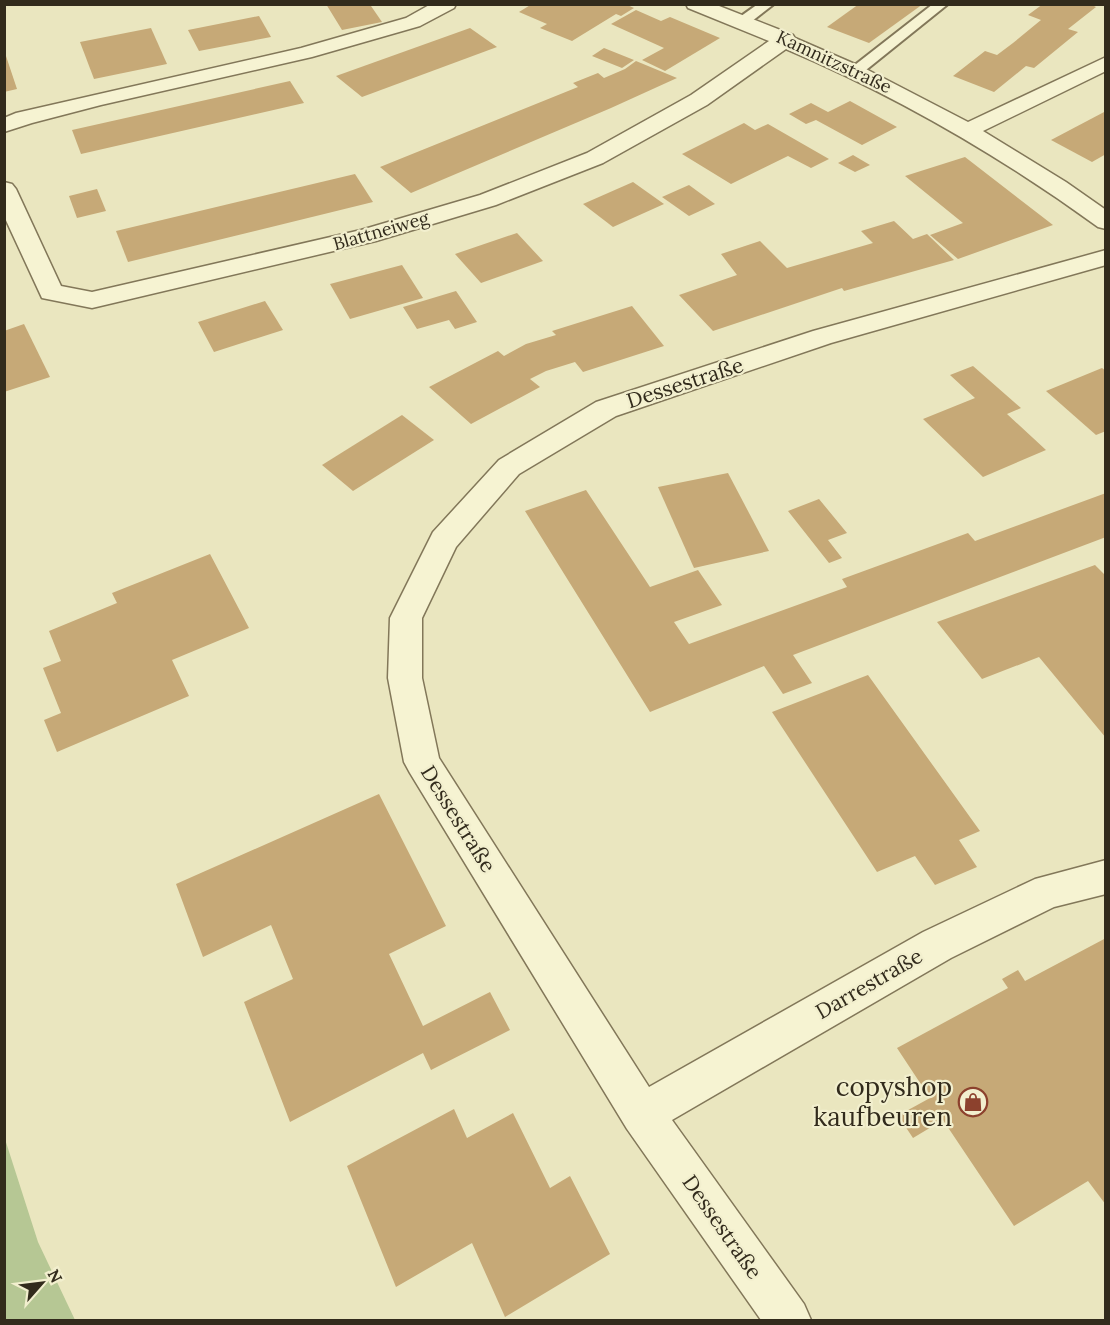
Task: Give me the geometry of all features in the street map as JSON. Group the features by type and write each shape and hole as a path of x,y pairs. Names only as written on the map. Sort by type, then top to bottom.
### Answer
{"street":[{"path":"4,126 24,118 101,99 305,53 413,22 447,4"},
{"name":"Kamnitzstraße","path":"695,4 786,39 886,85 1031,169 1106,222"},
{"name":"Blattneiweg","path":"4,189 51,292 92,300 367,236 488,200 595,158 699,100 786,39"},
{"path":"967,130 1015,109 1106,63"},
{"name":"Dessestraße","path":"788,1320 642,1114 422,762 405,678 406,618 444,540 509,467 606,409 822,337 1106,257"},
{"name":"Darrestraße","path":"642,1114 937,945 1048,891 1106,877"}],"lane":[{"path":"742,22 768,4"},
{"path":"856,71 942,4"}],"green space":[{"path":"4,1136 38,1242 75,1320 5,1320"}],"building":[{"path":"326,4 375,4 371,6 382,22 342,30"},
{"path":"532,4 625,4 634,8 621,16 616,14 572,41 540,28 547,24 519,12"},
{"path":"859,4 923,4 869,43 827,27"},
{"path":"1043,4 1090,4 1096,7 1068,29 1078,32 1034,68 1026,66 994,92 953,76 985,51 997,55 1013,43 1041,20 1028,15"},
{"path":"636,10 661,21 670,17 720,38 665,71 642,60 664,48 611,24"},
{"path":"259,16 271,37 199,51 188,30"},
{"path":"151,28 167,64 94,79 80,42"},
{"path":"470,28 497,47 362,97 336,76"},
{"path":"604,48 634,60 622,68 592,56"},
{"path":"4,50 17,89 4,92"},
{"path":"636,61 677,78 411,193 380,167 578,87 573,83 598,73 604,78 625,69"},
{"path":"290,81 304,103 81,154 72,130"},
{"path":"850,101 897,127 862,145 816,120 806,124 789,114 811,103 828,112"},
{"path":"1106,111 1106,154 1092,162 1051,140"},
{"path":"744,123 755,130 768,124 829,159 811,168 788,156 731,184 682,154"},
{"path":"853,155 870,165 855,172 838,163"},
{"path":"965,157 1053,225 958,259 930,235 963,223 905,176"},
{"path":"355,174 373,202 128,262 116,231"},
{"path":"633,182 664,204 613,227 583,204"},
{"path":"689,185 715,204 689,216 662,197"},
{"path":"97,189 106,211 77,218 69,196"},
{"path":"894,221 913,239 927,234 954,260 844,291 842,288 713,331 679,295 737,275 721,254 760,241 787,268 873,243 861,231"},
{"path":"517,233 543,261 481,283 455,254"},
{"path":"402,265 423,298 350,319 330,284"},
{"path":"456,291 477,322 455,329 449,320 417,329 403,307"},
{"path":"265,301 283,330 214,352 198,322"},
{"path":"632,306 664,346 583,372 575,362 546,371 530,379 540,387 471,424 429,387 498,351 504,356 526,344 556,335 552,331"},
{"path":"24,324 50,377 4,392 4,331"},
{"path":"973,366 1021,408 1007,414 1046,450 983,477 923,419 975,398 950,375"},
{"path":"1102,368 1106,371 1106,431 1096,435 1046,391"},
{"path":"402,415 434,440 353,491 322,465"},
{"path":"728,473 769,551 694,568 658,487"},
{"path":"586,490 650,587 698,570 722,605 674,622 689,644 847,587 842,579 968,533 975,541 1106,493 1106,537 793,655 812,683 783,694 764,666 650,712 525,511"},
{"path":"819,499 847,533 828,540 842,558 829,563 788,511"},
{"path":"210,554 249,628 172,660 189,696 57,752 44,720 61,713 43,668 61,661 49,631 117,603 112,593"},
{"path":"1095,565 1106,576 1106,738 1039,657 982,679 937,622"},
{"path":"868,675 980,831 959,840 977,867 935,885 915,856 877,872 772,712"},
{"path":"379,794 446,926 389,954 423,1026 490,992 510,1030 431,1070 423,1053 290,1122 244,1002 293,979 271,925 203,957 176,884"},
{"path":"1106,938 1106,1205 1088,1181 1014,1226 943,1120 913,1138 905,1126 899,1115 930,1098 897,1048 1008,988 1002,979 1018,970 1025,981"},
{"path":"454,1109 467,1138 513,1113 550,1188 570,1176 610,1254 505,1317 472,1243 396,1287 347,1166"}],"place":[{"name":"copyshop kaufbeuren","path":"973,1102"}]}
